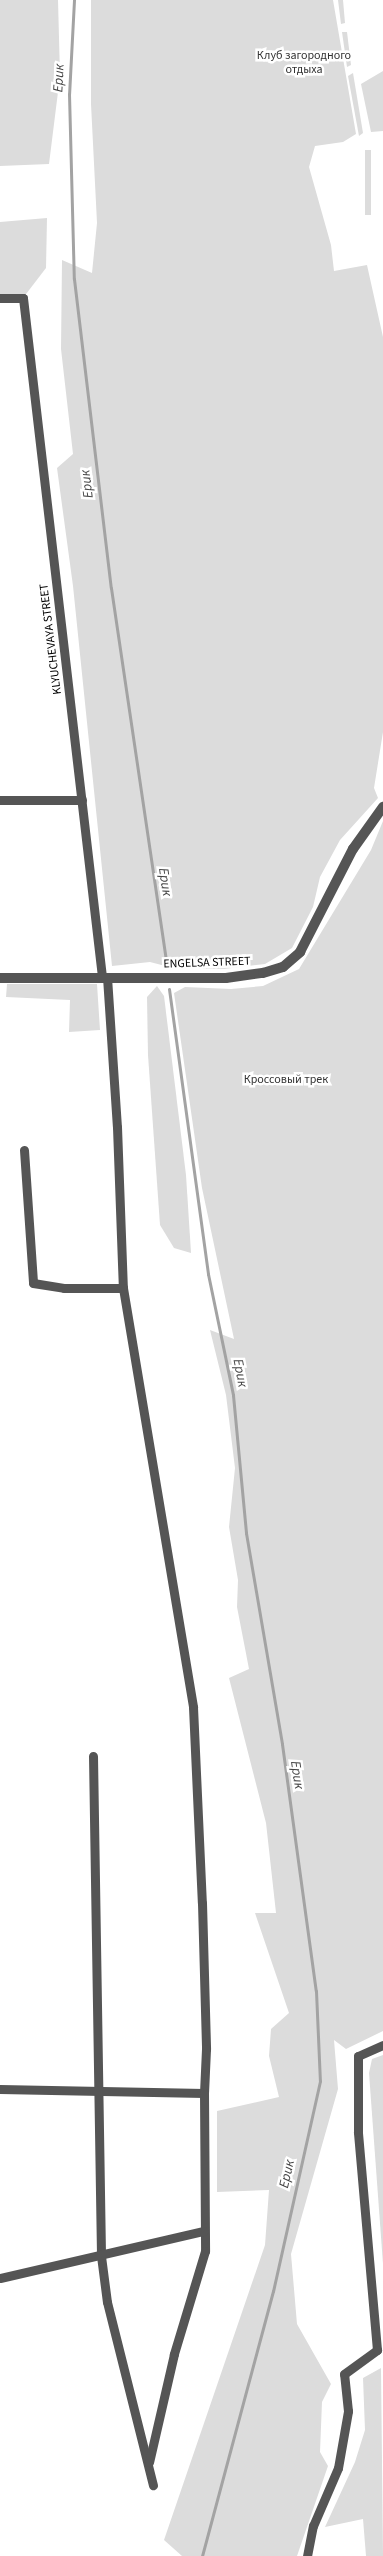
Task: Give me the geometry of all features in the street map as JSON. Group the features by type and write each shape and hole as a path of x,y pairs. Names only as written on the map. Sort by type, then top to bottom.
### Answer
{"street":[{"name":"KLYUCHEVAYA STREET","path":"0,298 23,298 104,977 118,1127 123,1288 192,1708 202,1913 206,2049 204,2093 205,2251 174,2354 148,2464"},
{"path":"0,800 82,800"},
{"name":"ENGELSA STREET","path":"0,978 226,978 263,974 282,967 300,952 353,849 383,807"},
{"path":"24,1150 33,1283 64,1288 123,1288"},
{"path":"93,1756 101,2256 107,2302 153,2485"},
{"path":"307,2556 313,2526 338,2468 348,2411 344,2374 380,2352 358,2132 358,2056 383,2045"},
{"path":"0,2089 204,2093"},
{"path":"0,2278 204,2231"}],"green space":[{"path":"0,0 58,0 60,76 49,164 0,166"},
{"name":"Клуб загородного отдыха","path":"91,0 333,0 356,134 343,142 315,146 309,167 331,245 334,271 367,265 383,337 383,732 374,788 378,798 340,840 320,877 313,907 292,948 265,964 224,969 177,969 150,962 112,966 73,586 57,468 73,454 61,349 62,260 92,273 97,223 91,104"},
{"path":"338,0 343,0 345,23 341,24"},
{"path":"342,32 347,32 351,65 347,67"},
{"path":"383,71 383,131 371,132 361,84"},
{"path":"353,73 363,133 359,136 348,76"},
{"path":"365,150 371,150 371,215 365,215"},
{"path":"47,218 46,268 23,298 0,298 0,222"},
{"name":"Кроссовый трек","path":"383,821 383,2031 346,2049 334,2040 338,2089 291,2254 297,2324 331,2384 322,2402 320,2452 328,2466 297,2556 182,2556 164,2540 265,2245 269,2190 217,2192 217,2111 279,2097 269,2056 271,2029 289,2013 255,1913 276,1913 266,1823 229,1678 249,1669 237,1607 238,1580 229,1527 235,1468 226,1395 210,1330 234,1339 202,1188 174,993 185,987 231,989 263,986 299,969 371,850"},
{"path":"7,984 97,984 100,1030 69,1032 70,1000 6,997"},
{"path":"157,986 164,996 186,1175 191,1253 174,1248 160,1225 148,1055 147,997"},
{"path":"383,2055 383,2264 369,2073 372,2059"},
{"path":"381,2368 383,2556 366,2556 363,2519 325,2527 355,2462 365,2430 363,2378"}],"waterway":[{"name":"Ерик","path":"74,0 69,94 74,279 111,588 166,961"},
{"name":"Ерик","path":"169,989 208,1274 233,1395 246,1533 282,1744 316,1991 320,2081 273,2291 202,2556"}]}
